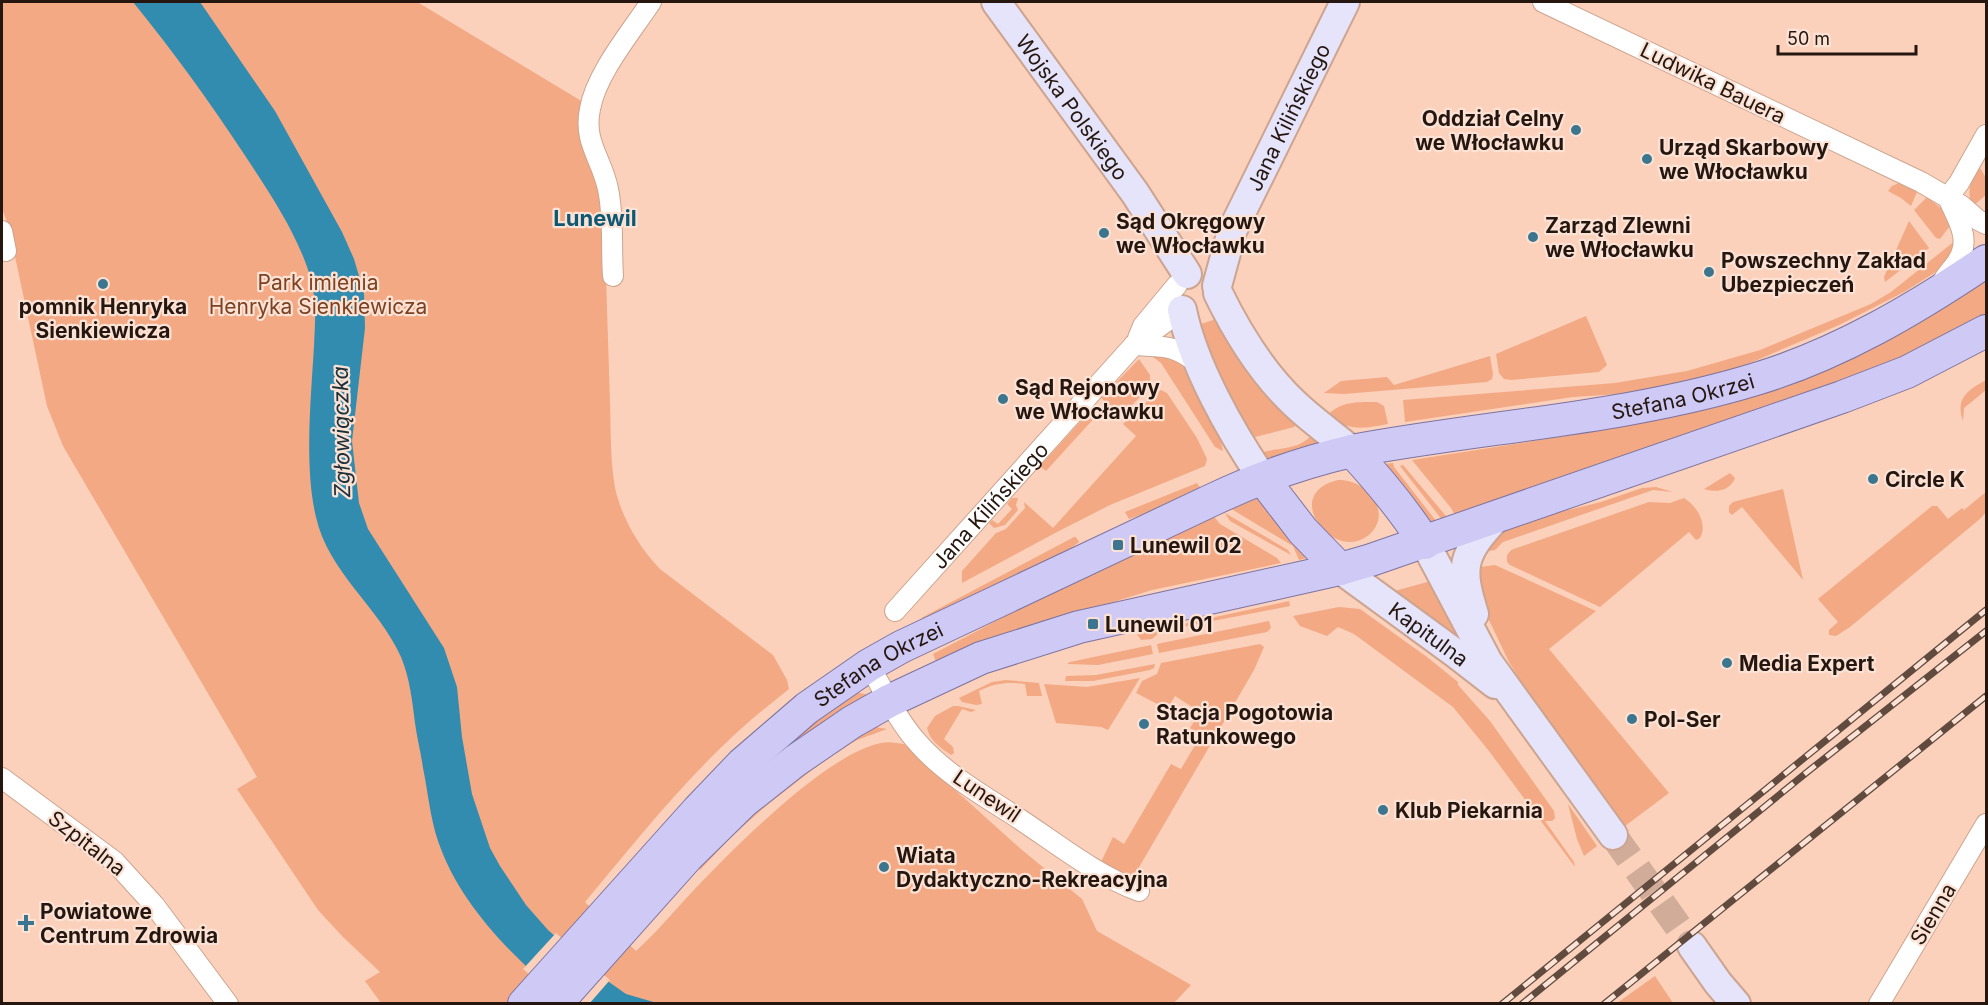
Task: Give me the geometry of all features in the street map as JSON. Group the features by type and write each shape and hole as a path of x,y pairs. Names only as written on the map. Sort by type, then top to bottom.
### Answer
{"main road":[{"name":"Stefana Okrzei","path":"556,1004 698,810 742,764 807,708 869,665 918,639 1220,496 1263,479 1338,455 1689,397 1758,379 1819,355 1886,324 1934,296 1986,261"},
{"path":"1263,479 1303,531 1340,569 1425,543 1907,372 1986,332"},
{"path":"1303,531 1298,518 1297,506 1304,482 1338,455 1382,483 1425,543"},
{"path":"1371,560 1389,533 1393,516 1391,502 1382,483"},
{"name":"Stefana Okrzei","path":"524,1004 688,856 743,802 795,761 852,722 889,701 981,658 1079,627 1340,569"}],"street":[{"path":"613,276 610,201 605,178 592,149 588,133 589,110 605,71 651,2"},
{"name":"Wojska Polskiego","path":"996,2 1135,193 1196,287 1248,345 1276,383 1338,455"},
{"name":"Jana Kilińskiego","path":"894,611 1134,345 1196,287 1232,231 1345,2"},
{"name":"Ludwika Bauera","path":"1543,2 1921,182 1962,206 1977,220 1986,224"},
{"path":"1934,296 1963,252 1965,241 1960,223 1948,197 1959,183 1986,135"},
{"path":"2,231 6,251"},
{"name":"Wojska Polskiego","path":"1196,287 1186,329 1199,364 1236,438 1263,479"},
{"path":"1134,345 1177,348 1199,364"},
{"path":"1220,496 1233,471 1237,452 1236,438"},
{"name":"Kapitulna","path":"1488,662 1465,586 1465,576 1471,549 1496,518"},
{"name":"Kapitulna","path":"1425,543 1488,662 1613,835"},
{"name":"Kapitulna","path":"1340,569 1515,700"},
{"name":"Lunewil","path":"869,665 889,701 918,743 942,765 1077,858 1121,884 1139,891"},
{"name":"Szpitalna","path":"2,778 114,861 155,906 228,1004"},
{"name":"Sienna","path":"1879,1004 1986,824"},
{"path":"1692,946 1726,997"}],"green space":[{"name":"Park imienia Henryka Sienkiewicza","path":"2,2 419,3 583,102 580,119 581,143 598,176 604,214 611,452 615,489 621,509 635,536 660,569 773,655 787,680 789,689 748,722 700,768 585,902 636,951 693,891 781,805 834,765 859,751 890,742 904,744 1022,850 1082,899 1097,931 1191,985 1173,1004 381,1003 365,981 380,972 318,910 237,789 257,777 63,446 47,406 8,224 2,209"},
{"path":"1979,166 1986,178 1986,195 1973,206 1970,190"},
{"path":"1899,183 1917,192 1911,206 1888,191"},
{"path":"1927,197 1948,214 1953,222 1940,239 1936,238 1914,210"},
{"path":"1909,221 1929,248 1885,282 1884,277"},
{"path":"1956,240 1954,253 1939,270 1904,292 1839,325 1715,378 1652,392 1573,397 1405,422 1403,400 1615,383 1687,371 1760,350 1871,304 1891,292"},
{"path":"1986,275 1986,319 1918,354 1457,519 1451,508 1412,460 1597,431 1714,402"},
{"path":"1220,313 1298,423 1294,427 1251,438 1195,326 1213,320"},
{"path":"1586,316 1607,365 1599,372 1511,380 1504,379 1499,373 1496,354"},
{"path":"1163,353 1180,362 1221,442 1223,451 1215,447 1161,363 1149,354"},
{"path":"1490,356 1493,374 1492,379 1487,382 1344,394 1324,393 1341,381 1387,377 1394,385"},
{"path":"1139,359 1150,375 1150,387 1124,413 1117,412 1101,398"},
{"path":"1986,380 1986,390 1964,408 1963,421 1962,401 1969,391"},
{"path":"1161,390 1167,393 1197,438 1207,459 1205,466 1110,505 962,583 962,571 996,533 1006,529 1025,508 1024,502 1053,528 1136,436 1123,424"},
{"path":"1356,402 1377,402 1384,406 1388,424 1356,428 1327,416 1344,405"},
{"path":"1090,411 1098,414 1046,471 1040,466"},
{"path":"1312,435 1326,444 1268,465 1259,453 1300,444"},
{"path":"1393,463 1440,526 1430,529 1384,464"},
{"path":"1403,465 1446,516 1443,521 1400,466"},
{"path":"1730,473 1735,478 1730,486 1718,491 1704,489"},
{"path":"1338,480 1357,484 1366,490 1377,506 1379,515 1377,524 1371,533 1357,541 1343,541 1329,535 1319,524 1313,512 1313,499 1321,488"},
{"path":"1197,483 1203,492 1193,497 1129,519 1125,512"},
{"path":"1656,487 1673,492 1653,490 1503,542 1495,550 1483,552 1486,541 1515,523 1601,502 1642,488"},
{"path":"1783,489 1803,580 1742,507 1732,515 1729,512 1729,506 1733,502"},
{"path":"1986,492 1986,512 1981,518 1850,627 1836,636 1829,635 1829,630 1838,622 1818,599 1932,506 1937,506 1948,519 1962,508 1964,510"},
{"path":"1254,494 1310,557 1299,560 1293,546 1228,507"},
{"path":"1012,498 1018,498 1016,505 1018,510 1005,525 994,528 989,523 992,520 998,524 1012,509 1007,504"},
{"path":"1684,498 1697,510 1702,521 1700,538 1696,540 1689,532 1600,607 1507,562 1507,555 1511,550 1649,502 1670,503"},
{"path":"1211,513 1220,524 1277,558 1281,563 1152,590 1078,613 937,664 933,654"},
{"path":"1225,513 1288,550 1291,555 1230,521"},
{"path":"1074,537 1079,542 1059,558 919,622 923,617"},
{"path":"1495,565 1596,611 1549,649 1669,793 1621,829 1554,735 1509,662 1476,593 1480,567"},
{"path":"1431,581 1465,644 1391,592"},
{"path":"1289,601 1290,606 1161,631 1152,639 1141,640 1137,634"},
{"path":"1339,607 1360,609 1458,682 1458,685 1490,721 1554,811 1555,818 1552,821 1545,821 1574,862 1575,867 1489,751 1453,707 1354,634 1338,627 1327,636 1300,626 1293,616"},
{"path":"1269,621 1271,628 1267,632 1159,653 1157,644"},
{"path":"1260,644 1264,647 1254,670 1138,869 1129,875 1101,862 1113,837 1124,844 1171,764 1181,769 1201,735 1190,728 1200,712 1175,696 1167,709 1136,693 1142,681 1157,674 1161,663"},
{"path":"1151,645 1153,654 1098,665 1067,664 1070,662"},
{"path":"1155,664 1150,670 1093,681 1065,681 1066,676 1096,675"},
{"path":"1140,678 1108,730 1101,727 1056,723 1044,684 1087,687"},
{"path":"1006,680 1039,683 1042,696 1027,696 1025,684 1007,683 979,691 982,704 962,702 959,698 992,682"},
{"path":"849,694 870,695 730,794 782,743"},
{"path":"953,706 976,710 971,712 962,709 944,739 953,747 954,753 951,755 933,740 927,728 935,716"},
{"path":"871,728 887,729 857,740 826,759 733,835 700,870 696,867 758,805"},
{"path":"1568,804 1597,846 1584,856 1577,839"},
{"path":"1655,976 1673,1003 1617,1003"}],"water":[{"name":"Zgłowiączka","path":"133,2 200,2 275,111 342,232 354,259 364,293 365,328 352,441 359,503 368,529 444,648 457,687 462,737 472,794 490,848 526,905 548,930 599,975 626,994 657,1003 567,1003 509,950 475,910 448,865 433,823 407,673 401,657 392,639 331,555 316,517 312,498 309,455 315,304 313,287 305,262 282,214 244,154 190,76"}],"pier":[{"path":"556,933 610,980 589,1004 563,1004 523,969"}],"tunnel":[{"path":"1613,835 1692,946"}],"railway":[{"path":"1502,1004 1986,610"},
{"path":"1522,1004 1811,769 1986,631"},
{"path":"1604,1004 1986,696"}],"place":[{"name":"Oddział Celny we Włocławku","path":"1576,130"},
{"name":"Urząd Skarbowy we Włocławku","path":"1647,159"},
{"name":"Sąd Okręgowy we Włocławku","path":"1104,233"},
{"name":"Zarząd Zlewni we Włocławku","path":"1533,237"},
{"name":"Powszechny Zakład Ubezpieczeń","path":"1709,272"},
{"name":"pomnik Henryka Sienkiewicza","path":"103,284"},
{"name":"Sąd Rejonowy we Włocławku","path":"1003,399"},
{"name":"Circle K","path":"1873,479"},
{"name":"Lunewil 02","path":"1118,545"},
{"name":"Lunewil 01","path":"1093,624"},
{"name":"Media Expert","path":"1727,663"},
{"name":"Pol-Ser","path":"1632,719"},
{"name":"Stacja Pogotowia Ratunkowego","path":"1144,724"},
{"name":"Klub Piekarnia","path":"1383,810"},
{"name":"Wiata Dydaktyczno-Rekreacyjna","path":"884,867"},
{"name":"Powiatowe Centrum Zdrowia","path":"26,923"}],"district":[{"name":"Lunewil","path":"595,218"}]}
